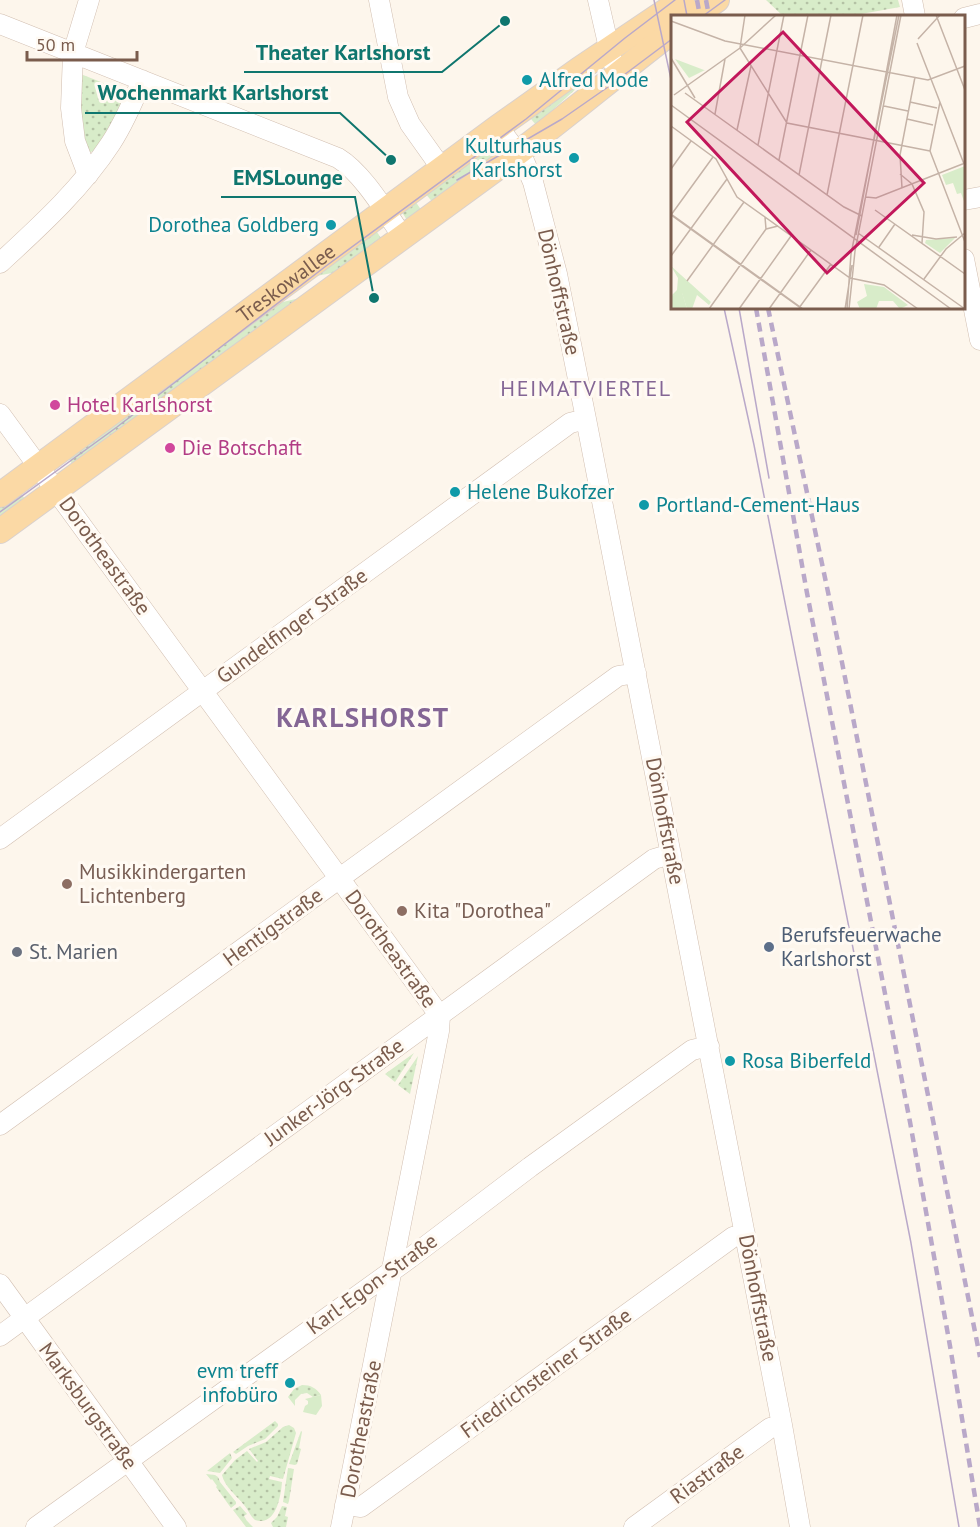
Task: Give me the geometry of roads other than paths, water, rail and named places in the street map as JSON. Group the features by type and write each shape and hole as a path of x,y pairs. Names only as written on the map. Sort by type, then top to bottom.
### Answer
{"main road":[{"name":"Treskowallee","path":"0,495 498,127 682,0"},
{"path":"695,15 717,0"},
{"name":"Treskowallee","path":"0,531 518,153 671,33"}],"street":[{"path":"88,175 75,141 71,108 73,53 89,0"},
{"path":"379,0 398,97 410,124 442,168"},
{"path":"598,0 615,75"},
{"path":"912,0 915,15"},
{"path":"965,18 980,14"},
{"path":"0,24 338,158 355,171 403,237"},
{"path":"0,263 44,223 88,175 125,120 142,80"},
{"name":"Dönhoffstraße","path":"498,127 518,153 532,177 559,284 801,1527"},
{"path":"965,200 980,197"},
{"path":"965,269 980,340"},
{"path":"0,414 57,490"},
{"name":"Gundelfinger Straße","path":"0,839 570,423 586,419"},
{"name":"Dorotheastraße","path":"57,490 440,1016 393,1270 341,1527"},
{"name":"Hentigstraße","path":"0,1125 618,676 636,673"},
{"name":"Junker-Jörg-Straße","path":"0,1336 654,859 671,854"},
{"name":"Karl-Egon-Straße","path":"36,1527 393,1270 692,1050 709,1047"},
{"name":"Friedrichsteiner Straße","path":"345,1505 361,1507 733,1237 745,1234"},
{"name":"Marksburgstraße","path":"0,1284 177,1527"},
{"name":"Riastraße","path":"634,1527 770,1428 782,1425"}],"tram line":[{"path":"654,0 671,79"},
{"path":"0,512 117,427 326,266 526,119 675,0"},
{"path":"684,0 687,15"},
{"path":"704,15 725,0"},
{"path":"457,180 562,119 671,40"},
{"path":"724,309 754,445 911,1243 959,1527"},
{"path":"739,309 769,478"}],"railway":[{"path":"697,0 700,15"},
{"path":"706,0 709,15"},
{"path":"756,309 807,593 910,1122 980,1527"},
{"path":"768,309 828,592 980,1357"}],"place":[{"name":"Theater Karlshorst","path":"505,21"},
{"name":"Alfred Mode","path":"527,80"},
{"name":"Kulturhaus Karlshorst","path":"574,158"},
{"name":"Wochenmarkt Karlshorst","path":"391,160"},
{"name":"Dorothea Goldberg","path":"331,225"},
{"name":"EMSLounge","path":"374,298"},
{"name":"Hotel Karlshorst","path":"55,405"},
{"name":"Die Botschaft","path":"170,448"},
{"name":"Helene Bukofzer","path":"455,492"},
{"name":"Portland-Cement-Haus","path":"644,505"},
{"name":"Musikkindergarten Lichtenberg","path":"67,884"},
{"name":"Kita \"Dorothea\"","path":"402,911"},
{"name":"Berufsfeuerwache Karlshorst","path":"769,947"},
{"name":"St. Marien","path":"17,952"},
{"name":"Rosa Biberfeld","path":"730,1061"},
{"name":"evm treff infobüro","path":"290,1383"}],"district":[{"name":"HEIMATVIERTEL","path":"586,388"},
{"name":"KARLSHORST","path":"363,718"}]}
